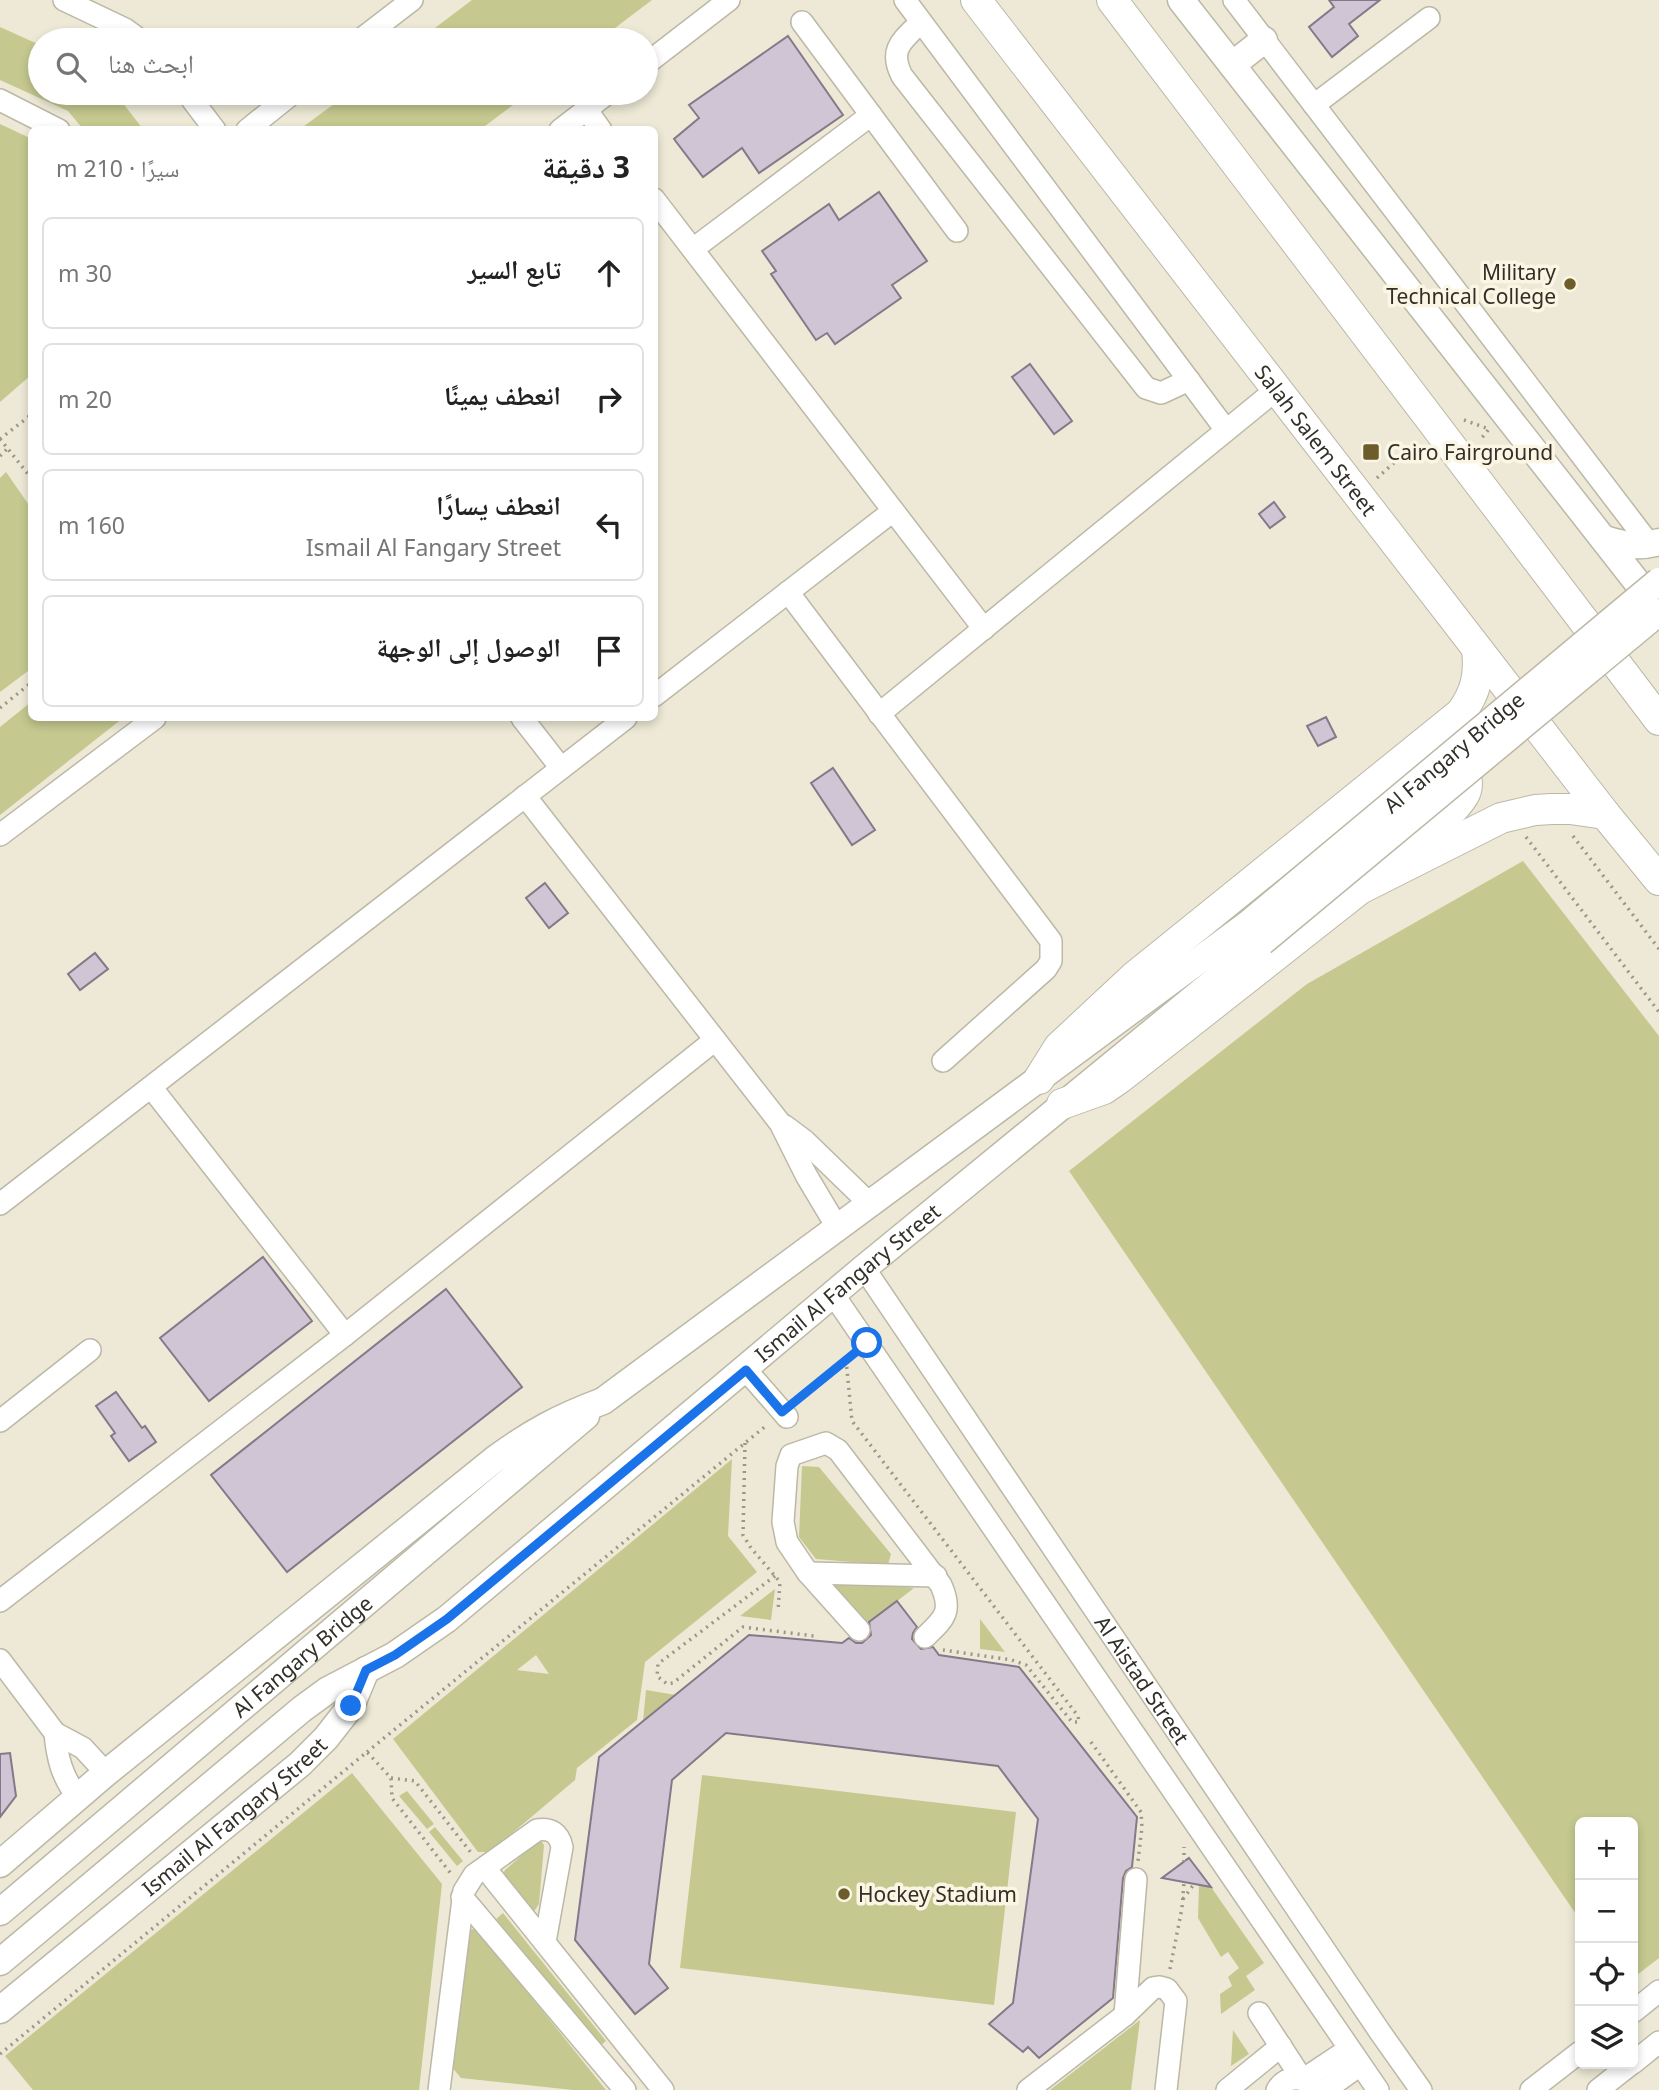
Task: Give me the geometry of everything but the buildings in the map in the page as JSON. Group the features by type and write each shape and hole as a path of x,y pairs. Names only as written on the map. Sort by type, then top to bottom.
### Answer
{"highway":[{"name":"Salah Salem Street","path":"976,0 1605,814 1659,880"},
{"path":"1112,0 1442,420 1659,720"},
{"path":"1039,1079 1059,1047 1134,977 1461,713 1471,699 1477,683 1477,649"},
{"path":"1062,1104 1104,1089 1120,1078 1360,888 1445,816 1466,793 1468,779 1460,758 1447,744 1423,744"},
{"path":"1360,888 1469,833 1510,816 1552,809 1605,814"}],"main road":[{"path":"1181,0 1605,538 1659,611"},
{"path":"1232,65 1264,40"},
{"path":"1605,538 1626,545 1655,543"},
{"name":"Al Fangary Bridge","path":"1255,933 1659,581"},
{"name":"Al Fangary Bridge","path":"1255,933 1659,611"},
{"path":"0,1864 106,1773 495,1459 529,1434 566,1415 603,1402 1039,1079 1255,933"},
{"name":"Ismail Al Fangary Street","path":"0,2010 300,1764 326,1738 351,1706 366,1670 395,1655 447,1619 1062,1104 1255,933"},
{"name":"Al Fangary Bridge","path":"0,1912 603,1402"},
{"name":"Al Fangary Bridge","path":"0,1962 302,1709 328,1690 366,1670"}],"street":[{"path":"64,0 123,28"},
{"path":"376,28 412,0"},
{"path":"658,55 729,0"},
{"path":"905,0 1226,430"},
{"path":"1234,0 1655,543"},
{"path":"1314,105 1429,18"},
{"path":"802,22 957,231"},
{"path":"921,22 898,47 895,57 902,76 1146,388 1161,393 1189,380"},
{"path":"0,100 51,126"},
{"path":"196,105 212,126"},
{"path":"252,126 278,105"},
{"path":"565,126 592,105"},
{"path":"586,109 598,126"},
{"path":"693,249 871,115"},
{"path":"658,204 984,629"},
{"path":"879,714 1277,389"},
{"path":"658,693 893,511"},
{"path":"788,592 1051,941 1051,961 1046,970 943,1061"},
{"path":"0,835 151,721"},
{"path":"524,721 561,768"},
{"path":"0,1203 622,721"},
{"path":"525,796 780,1123 806,1175 837,1227"},
{"path":"0,1601 345,1335 715,1040"},
{"path":"151,1087 345,1335"},
{"path":"780,1123 804,1140 869,1203"},
{"name":"Al Aistad Street","path":"864,1268 1421,2090"},
{"name":"Al Aistad Street","path":"834,1294 1378,2090"},
{"path":"0,1421 90,1350"},
{"path":"746,1370 811,1447"},
{"path":"859,1630 808,1573 787,1542 783,1522 788,1460 795,1452 826,1443 838,1450 936,1576 946,1594 947,1611 929,1643"},
{"path":"808,1573 936,1576"},
{"path":"0,1660 55,1734 83,1748 106,1773"},
{"path":"55,1734 57,1756 68,1784 78,1797"},
{"path":"439,2090 462,1897 468,1881 479,1862 537,1830 546,1829 560,1838 562,1847 545,1942"},
{"path":"479,1862 663,2090"},
{"path":"1125,2015 1136,1879"},
{"path":"462,1897 625,2090"},
{"path":"1028,2090 1125,2015 1147,1992 1160,1987 1173,1994 1175,2008 1166,2090"},
{"path":"1638,2007 1659,1991"},
{"path":"1259,2013 1307,2083"},
{"path":"1638,2058 1659,2042"},
{"path":"1227,2090 1281,2046"},
{"path":"1531,2090 1575,2056"},
{"path":"1278,2090 1287,2080 1307,2083 1355,2057"},
{"path":"1325,2090 1355,2057"},
{"path":"1598,2090 1624,2069"}],"path":[{"path":"28,417 0,439 28,474"},
{"path":"1358,495 1442,420 1489,429"},
{"path":"0,456 8,449"},
{"path":"0,708 28,685"},
{"path":"1552,809 1659,949"},
{"path":"1510,816 1659,1012"},
{"path":"0,2054 745,1443 788,1418 846,1360 867,1343"},
{"path":"846,1360 852,1421 1079,1716 1079,1722 1072,1722 1026,1665 929,1643"},
{"path":"745,1443 743,1535 781,1587 778,1611"},
{"path":"775,1576 658,1664 657,1676 667,1684 673,1683 743,1627 814,1636"},
{"path":"1091,1742 1140,1812 1142,1827 1136,1879"},
{"path":"367,1752 391,1778 392,1798 451,1874"},
{"path":"391,1778 415,1781 479,1862"},
{"path":"1170,1971 1184,1882"},
{"path":"1183,1899 1194,1884"}],"green space":[{"path":"472,0 652,0 615,28 435,28"},
{"path":"0,27 28,40 28,93 0,80"},
{"path":"55,105 124,105 141,126 80,126 68,111"},
{"path":"333,105 513,105 485,126 304,126"},
{"path":"0,124 28,137 28,378 0,402"},
{"path":"6,472 28,504 28,671 0,692 0,478"},
{"path":"28,704 28,721 119,721 0,815 0,727"},
{"path":"1523,861 1659,1036 1659,1958 1638,1974 1638,1817 1575,1817 1575,1913 1069,1171 1307,984"},
{"path":"732,1459 728,1536 757,1572 645,1662 637,1720 577,1768 575,1780 490,1852 478,1852 393,1739","holes":["536,1655 549,1674 517,1670"]},
{"path":"802,1466 819,1467 891,1554 888,1565 816,1559 799,1537"},
{"path":"837,1579 914,1588 865,1626 831,1585"},
{"path":"775,1589 771,1620 740,1616"},
{"path":"980,1619 1005,1652 980,1649"},
{"path":"646,1690 676,1695 643,1721"},
{"path":"352,1773 442,1884 419,2090 33,2090 5,2056"},
{"path":"702,1775 1016,1812 994,2005 680,1968"},
{"path":"407,1791 434,1824 427,1829 399,1796"},
{"path":"435,1827 463,1861 457,1866 429,1832"},
{"path":"537,1842 544,1845 539,1904 531,1911 502,1876 505,1870"},
{"path":"1199,1885 1211,1887 1264,1963 1246,1976 1255,1990 1221,2014 1220,1994 1232,1986 1228,1977 1239,1968 1228,1952 1221,1957 1198,1918"},
{"path":"503,1913 606,2041 599,2047 496,1919"},
{"path":"476,1928 606,2090 573,2090 461,2078 451,2066 467,1931"},
{"path":"1140,2020 1131,2090 1050,2090"},
{"path":"1233,2030 1249,2054 1231,2066"}],"place":[{"name":"Military Technical College","path":"1570,284"},
{"name":"Cairo Fairground","path":"1371,452"},
{"name":"Hockey Stadium","path":"844,1894"}],"route":[{"path":"351,1706 366,1670 395,1655 447,1619 746,1370 782,1412 867,1343"}]}
